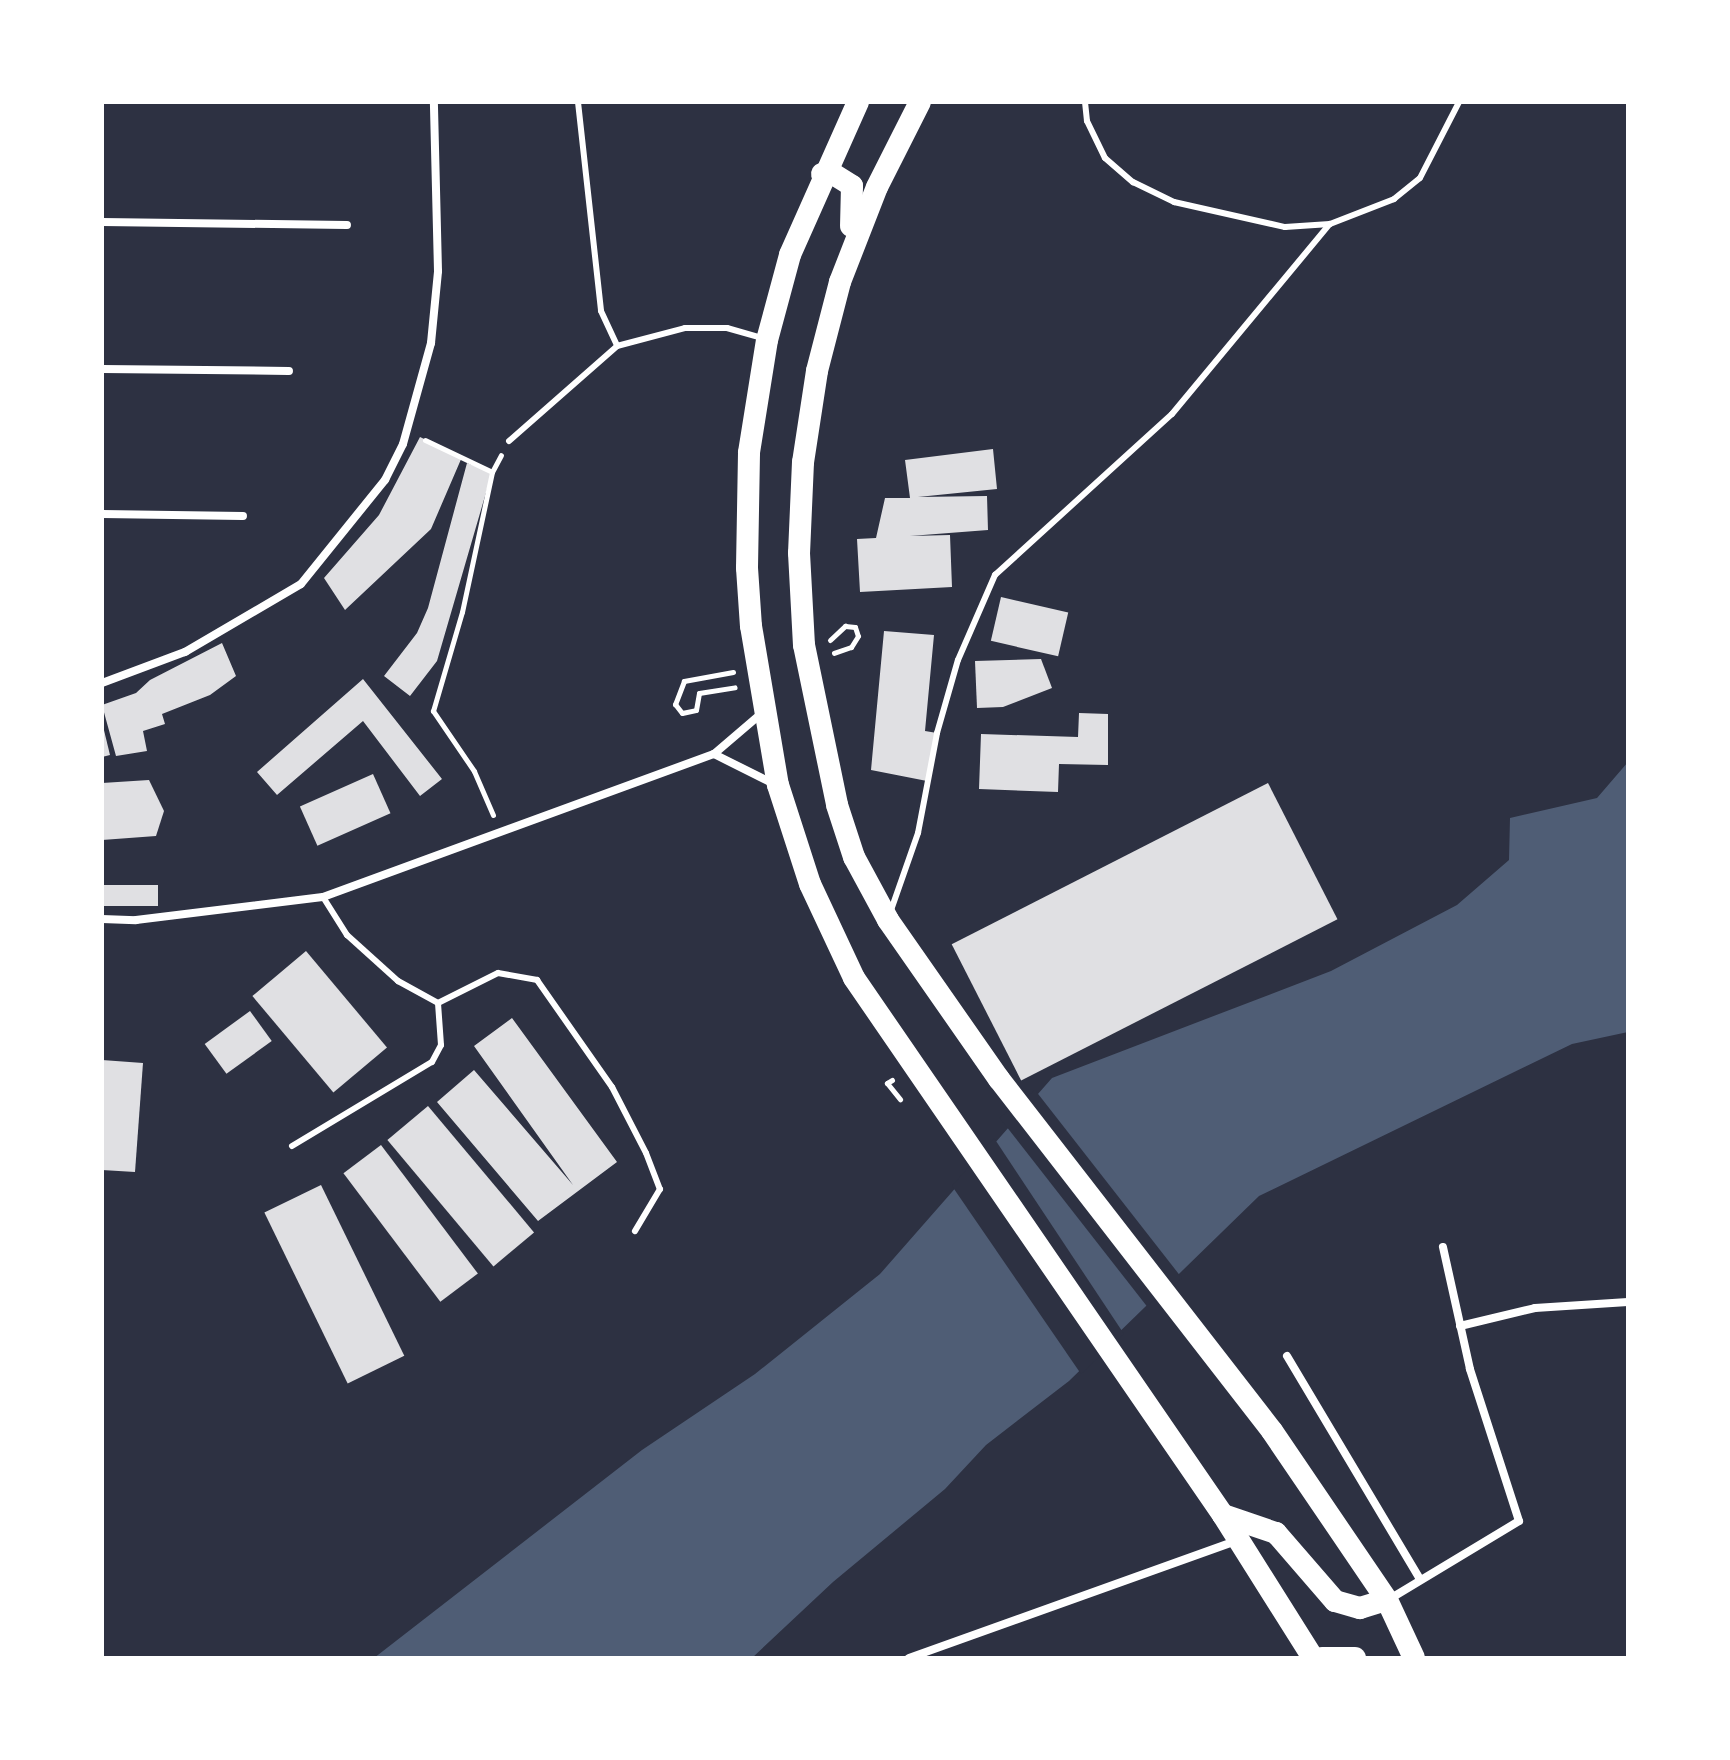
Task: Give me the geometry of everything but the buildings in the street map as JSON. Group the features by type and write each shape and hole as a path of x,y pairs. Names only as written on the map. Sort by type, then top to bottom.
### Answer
{"highway":[{"path":"858,102 822,174 790,255 767,340 749,453 747,568 759,683 778,785 810,884 854,978 1223,1515 1313,1658"},
{"path":"840,282 877,187 920,102"},
{"path":"822,174 841,177 852,186 855,202 840,282 817,371 803,462 800,599 812,699 829,779 854,857 888,920 999,1079 1272,1431 1387,1600 1414,1658"},
{"path":"1223,1515 1276,1533 1335,1601 1360,1608 1387,1600"},
{"path":"1322,1658 1355,1658"}],"street":[{"path":"102,683 185,652 301,584 385,480 403,444 431,343 438,271 434,102"},
{"path":"102,222 347,225"},
{"path":"102,369 289,371"},
{"path":"102,514 243,516"},
{"path":"102,919 136,920 323,897 714,754 765,711"},
{"path":"714,754 778,785"},
{"path":"1387,1600 1519,1521 1460,1326 1443,1247"},
{"path":"1460,1326 1535,1308 1628,1302"},
{"path":"1287,1356 1420,1579"},
{"path":"909,1658 1239,1539"}],"lane":[{"path":"578,102 601,311 617,346"},
{"path":"1085,102 1087,121 1105,158 1160,195 1285,227 1330,224 1394,199 1420,178 1459,102"},
{"path":"888,920 918,833 937,733 958,660 995,575 1043,525 1172,414 1330,224"},
{"path":"509,441 617,346 685,328 727,328 767,340"},
{"path":"323,897 347,935 398,981 438,1003"},
{"path":"438,1003 498,973 537,980 612,1087 646,1153 660,1189 635,1231"},
{"path":"292,1146 432,1062 441,1045 438,1003"}],"path":[{"path":"403,444 420,437 492,472"},
{"path":"500,830 474,771 433,711 462,612 492,472 509,441"},
{"path":"699,693 759,683"}],"water":[{"path":"1628,762 1628,1032 1572,1044 1259,1196 1069,1381 986,1445 945,1489 833,1582 752,1658 374,1658 642,1450 755,1374 880,1274 1052,1078 1331,971 1457,905 1509,860 1510,818 1597,798"}],"pier":[{"path":"1035,1090 1182,1278 1147,1306 1000,1118"},
{"path":"994,1138 1124,1334 1081,1374 952,1186"}]}
